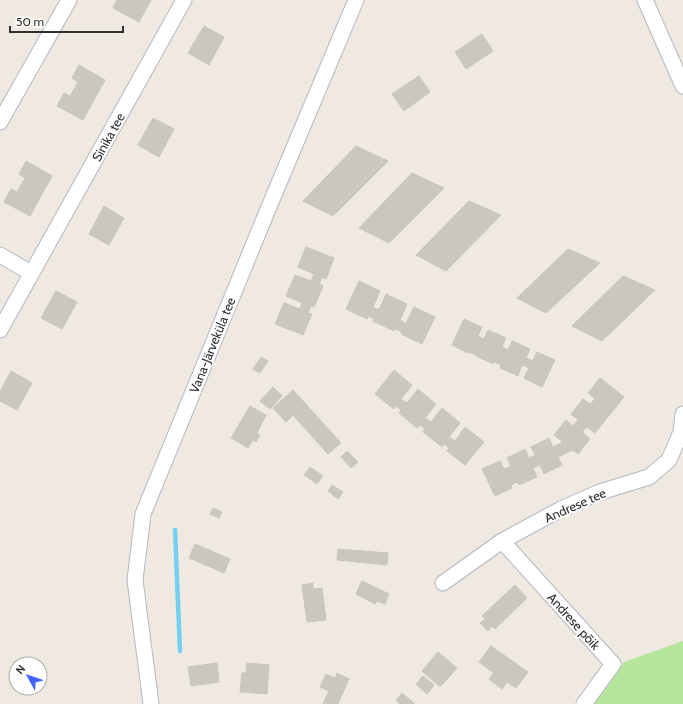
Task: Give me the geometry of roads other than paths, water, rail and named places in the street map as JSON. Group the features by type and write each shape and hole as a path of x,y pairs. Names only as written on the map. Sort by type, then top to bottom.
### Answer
{"street":[{"path":"0,122 69,0"},
{"name":"Sinika tee","path":"0,330 184,0"},
{"name":"Vana-Järveküla tee","path":"151,704 135,580 143,514 266,214 356,0"},
{"path":"645,0 683,86"},
{"path":"0,256 31,273"},
{"name":"Andrese tee","path":"443,583 502,541 561,509 600,492 649,477 669,460 681,432 683,414"},
{"name":"Andrese põik","path":"502,541 613,664 584,704"}],"waterway":[{"path":"175,530 180,651"}]}
